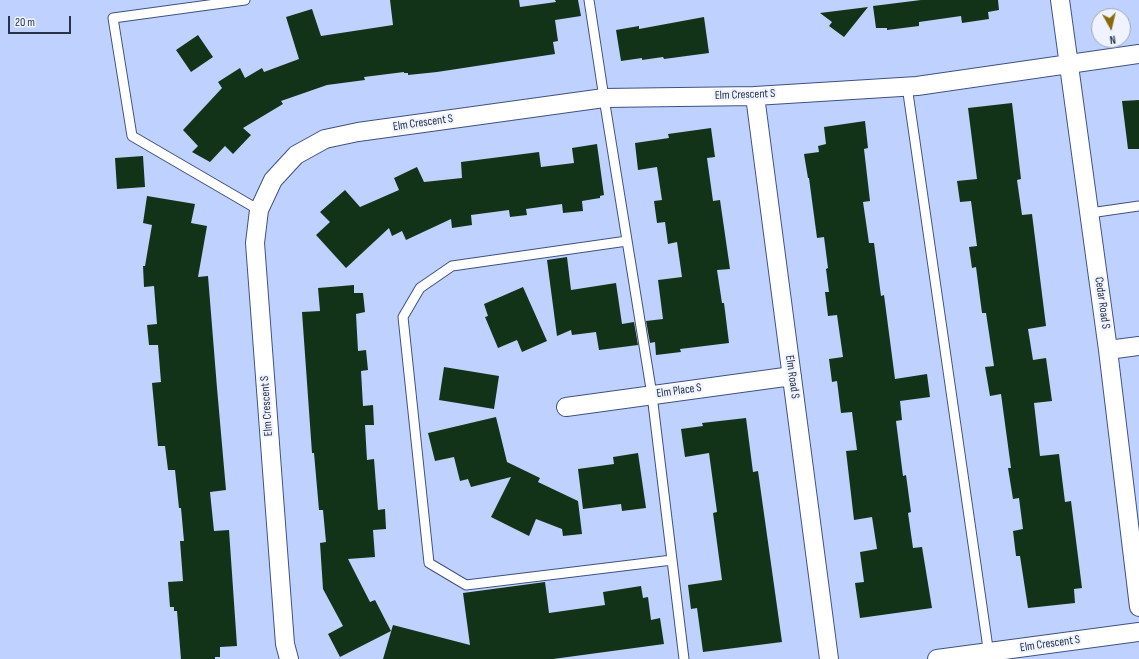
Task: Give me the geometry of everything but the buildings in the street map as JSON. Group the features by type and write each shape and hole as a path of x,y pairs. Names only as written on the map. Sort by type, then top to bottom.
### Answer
{"street":[{"name":"Cedar Road S","path":"1060,0 1129,500 1139,607"},
{"name":"Elm Crescent S","path":"290,659 285,644 255,243 259,210 273,180 296,155 325,139 358,132 604,98 755,96 907,86 1139,54"},
{"name":"Elm Road S","path":"755,96 829,659"},
{"path":"1108,350 1139,346"},
{"name":"Elm Place S","path":"566,407 792,376"},
{"name":"Elm Crescent S","path":"937,659 989,656 1139,632"}],"lane":[{"path":"245,0 113,18 132,136 259,210"},
{"path":"589,0 652,395 684,659"},
{"path":"907,86 989,656"},
{"path":"1090,213 1139,206"},
{"path":"627,241 452,266 420,288 403,317 429,563 466,585 672,560"}]}
